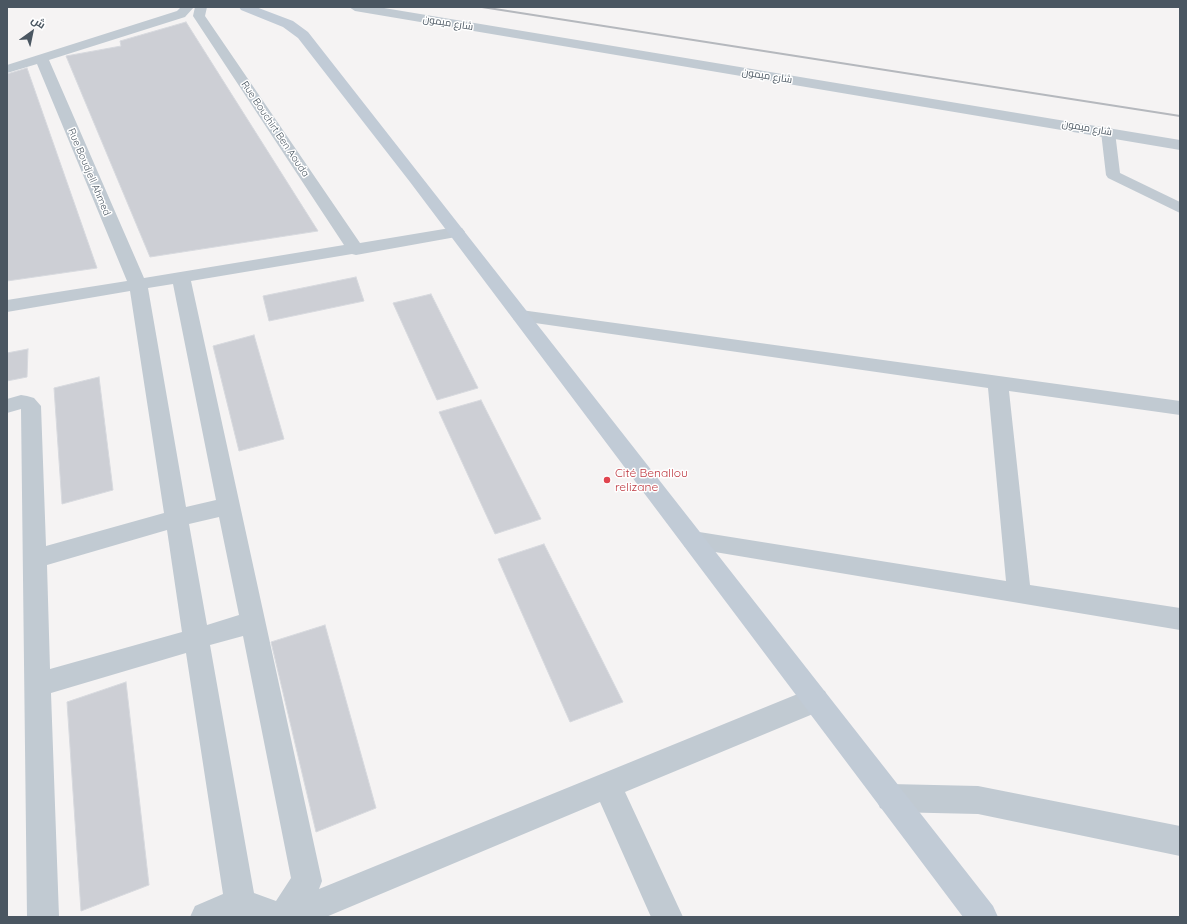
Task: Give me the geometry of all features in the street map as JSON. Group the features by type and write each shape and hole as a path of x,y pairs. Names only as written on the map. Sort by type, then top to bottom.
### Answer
{"main road":[{"path":"245,7 288,24 303,35 521,316 982,917"}],"street":[{"path":"7,69 181,14 188,7"},
{"name":"Rue Bouchirt Ben Aouda","path":"201,7 199,16 356,250"},
{"name":"شارع ميمون","path":"354,7 1180,144"},
{"name":"Rue Boudjell Ahmed","path":"41,58 138,285 240,903"},
{"path":"7,306 356,250 456,232"},
{"path":"181,278 307,881 284,917"},
{"path":"521,316 1180,408"},
{"path":"998,382 1019,593"},
{"path":"7,406 21,402 27,403 31,406 43,917"},
{"path":"34,559 177,518 229,506"},
{"path":"693,540 1180,619"},
{"path":"38,685 197,640 253,622"},
{"path":"288,917 815,700"},
{"path":"607,786 667,917"},
{"path":"890,798 978,800 1180,841"},
{"path":"206,917 240,903 276,917"}],"lane":[{"path":"1108,132 1113,175"},
{"path":"1113,175 1180,192"},
{"path":"1113,175 1180,208"}],"building":[{"path":"186,22 318,231 150,257 66,56 121,46 120,41"},
{"path":"27,68 97,268 7,281 7,74"},
{"path":"356,277 364,301 269,321 263,296"},
{"path":"431,294 478,388 437,400 393,303"},
{"path":"254,335 284,439 239,451 213,346"},
{"path":"28,349 27,377 7,381 7,353"},
{"path":"99,377 113,490 62,504 54,388"},
{"path":"481,400 541,519 495,534 439,412"},
{"path":"544,544 623,702 570,722 498,559"},
{"path":"325,625 376,808 316,832 271,642"},
{"path":"126,682 149,885 81,911 67,702"}],"railway":[{"path":"482,7 1180,116"}],"place":[{"name":"Cité Benallou relizane","path":"607,480"}]}
